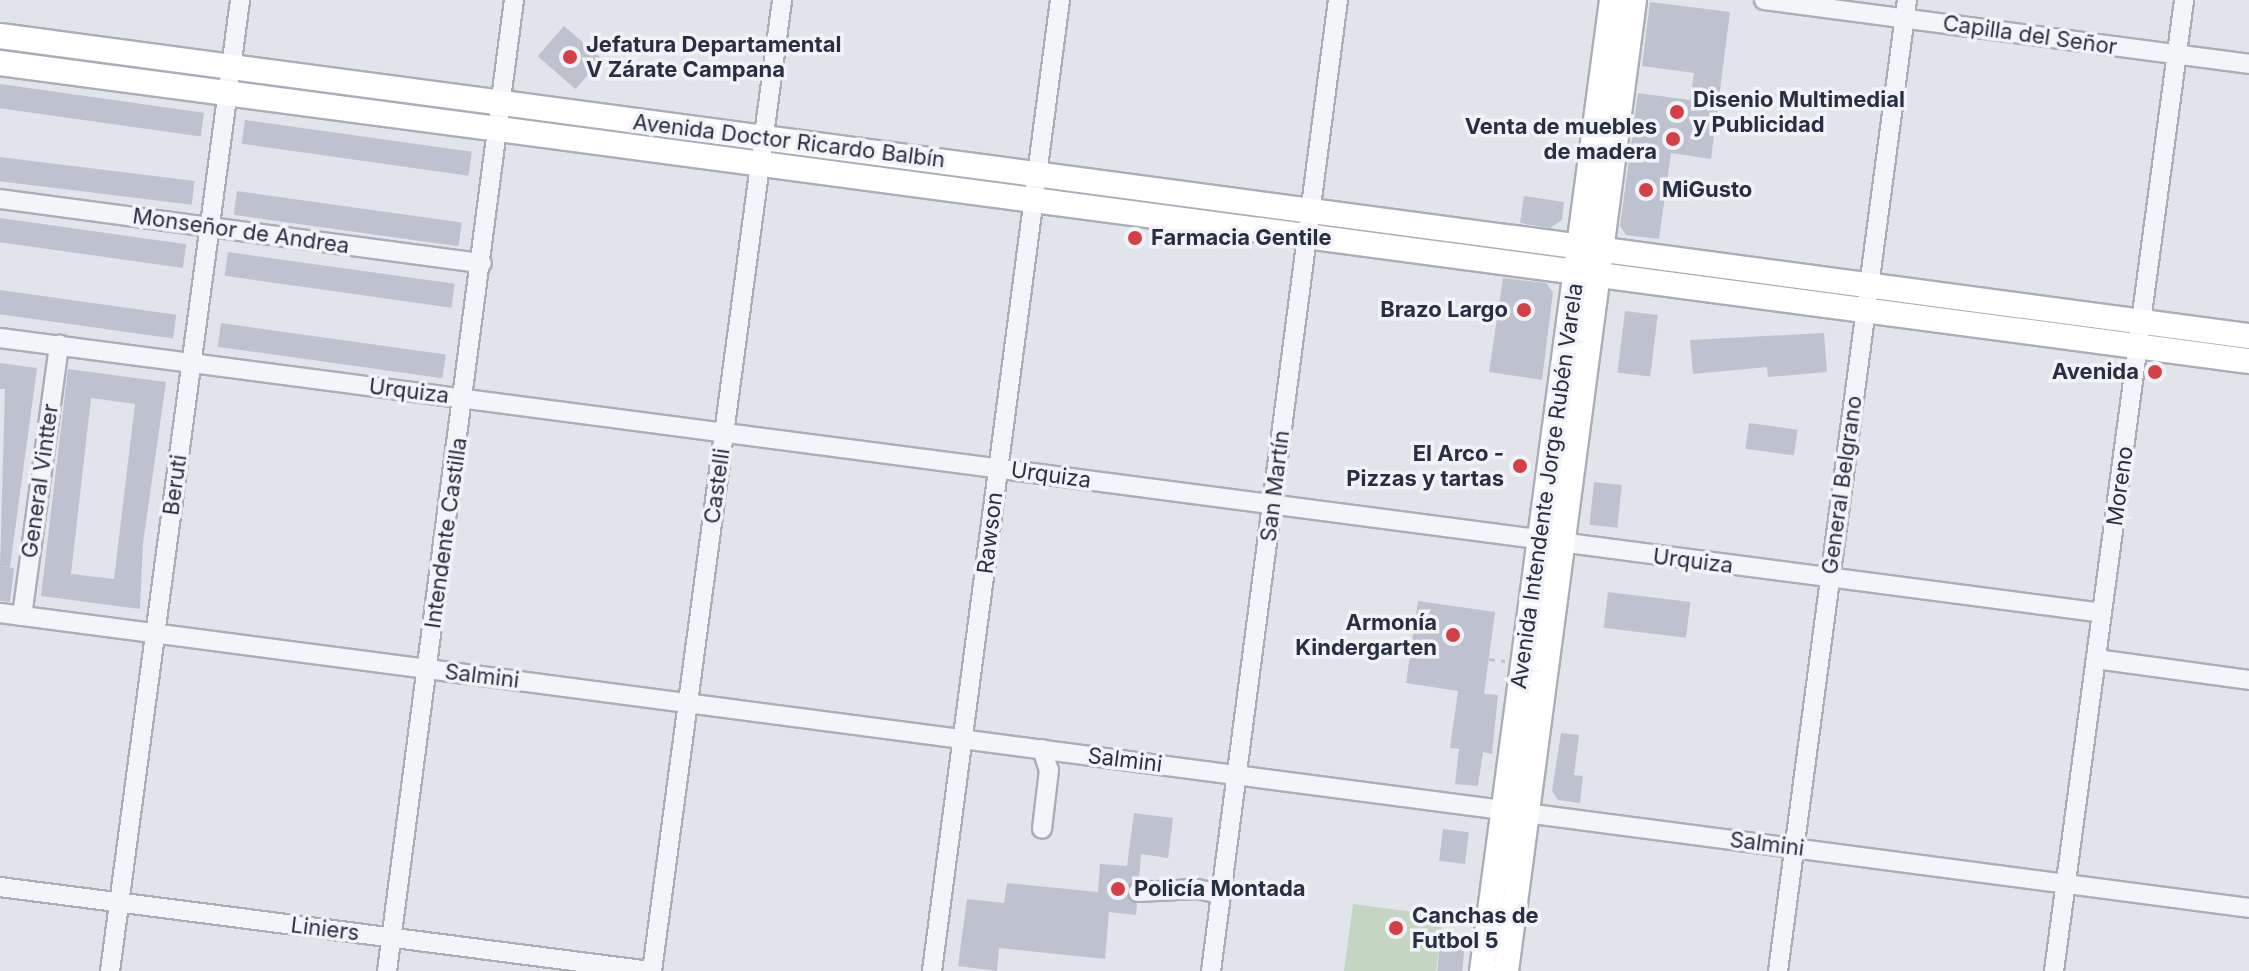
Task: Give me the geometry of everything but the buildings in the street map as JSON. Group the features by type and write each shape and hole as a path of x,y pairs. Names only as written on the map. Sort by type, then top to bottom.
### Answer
{"main road":[{"name":"Avenida Intendente Jorge Rubén Varela","path":"1482,971 1515,811 1551,543 1588,262 1612,0"},
{"name":"Avenida Intendente Jorge Rubén Varela","path":"1588,262 1634,0"},
{"name":"Avenida Doctor Ricardo Balbín","path":"0,36 1037,173 1309,225"},
{"name":"Avenida Doctor Ricardo Balbín","path":"0,63 1033,200 1309,225 2140,334"},
{"path":"2140,334 2249,336"},
{"path":"2140,334 2249,361"},
{"name":"Avenida Intendente Jorge Rubén Varela","path":"1506,971 1515,811"}],"street":[{"name":"Beruti","path":"110,971 240,0"},
{"name":"Intendente Castilla","path":"387,971 500,129 514,0"},
{"name":"Castelli","path":"651,971 782,0"},
{"name":"Rawson","path":"932,971 1060,0"},
{"name":"San Martín","path":"1211,971 1338,0"},
{"name":"Capilla del Señor","path":"1764,0 1906,9 2177,55 2249,64"},
{"name":"Moreno","path":"2054,971 2184,0"},
{"name":"General Belgrano","path":"1778,971 1906,9"},
{"name":"Monseñor de Andrea","path":"0,199 482,263"},
{"name":"Urquiza","path":"0,338 2102,613"},
{"name":"General Vintter","path":"22,616 59,345"},
{"name":"Salmini","path":"0,613 2249,908"},
{"path":"2096,659 2249,680"},
{"path":"1042,749 1049,770 1042,829"},
{"name":"Liniers","path":"0,887 651,971"},
{"path":"1138,892 1197,889 1221,894"}],"green space":[{"path":"0,45 216,74 217,78 0,54"},
{"path":"251,81 488,111 489,115 250,87"},
{"path":"514,116 751,147 752,150 750,153"},
{"path":"778,151 1015,182 1016,185 777,157"},
{"path":"1051,188 1288,218 1289,222 1288,225"},
{"name":"Canchas de Futbol 5","path":"1353,904 1443,916 1436,971 1344,971"}],"place":[{"name":"Jefatura Departamental V Zárate Campana","path":"570,57"},
{"name":"Disenio Multimedial y Publicidad","path":"1677,112"},
{"name":"Venta de muebles de madera","path":"1673,139"},
{"name":"MiGusto","path":"1646,190"},
{"name":"Farmacia Gentile","path":"1135,238"},
{"name":"Brazo Largo","path":"1524,310"},
{"name":"Avenida","path":"2155,372"},
{"name":"El Arco - Pizzas y tartas","path":"1520,466"},
{"name":"Armonía Kindergarten","path":"1453,635"},
{"name":"Policía Montada","path":"1118,889"},
{"name":"Canchas de Futbol 5","path":"1396,928"}]}
